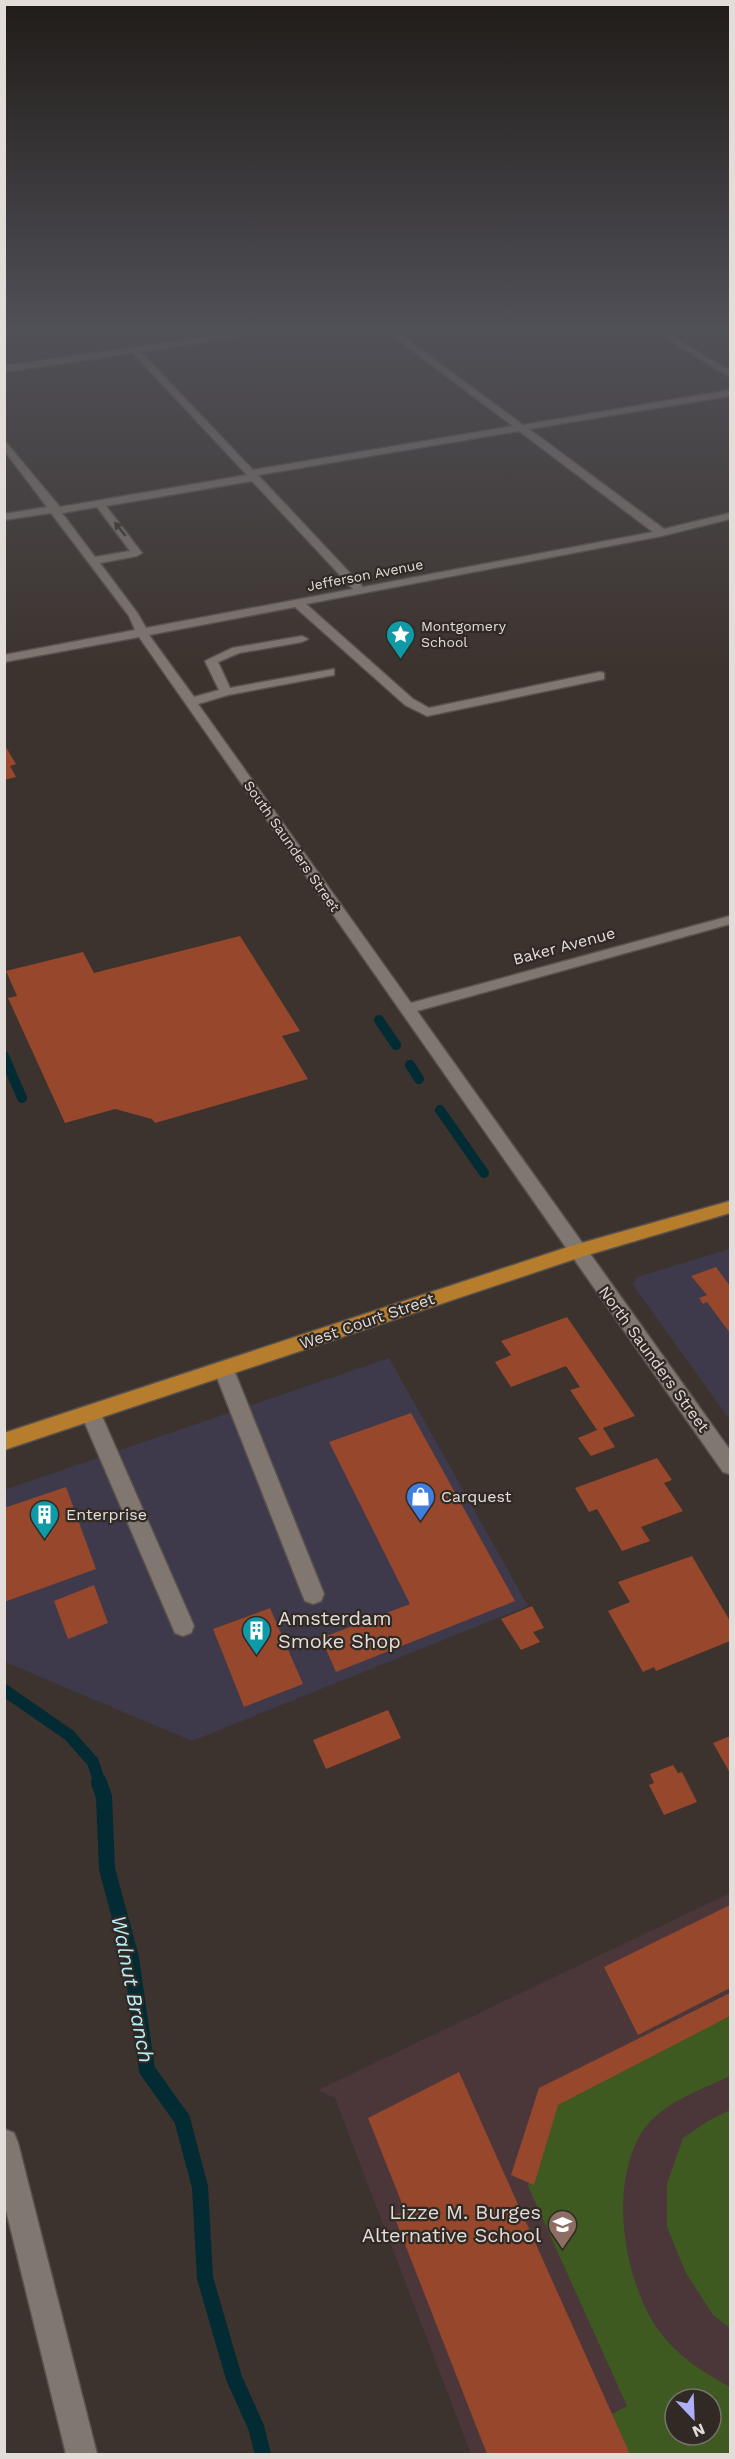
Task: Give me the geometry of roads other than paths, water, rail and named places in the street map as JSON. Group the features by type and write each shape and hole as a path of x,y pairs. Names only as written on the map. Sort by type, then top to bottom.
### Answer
{"main road":[{"name":"West Court Street","path":"4,1442 578,1251 730,1207"}],"street":[{"path":"222,442 361,591"},
{"path":"4,517 100,504 442,442"},
{"path":"539,442 662,533"},
{"name":"South Saunders Street","path":"4,443 57,510 134,616 142,633 190,702 578,1251"},
{"path":"93,561 137,552 100,504"},
{"name":"Jefferson Avenue","path":"4,659 662,533 729,517"},
{"path":"298,603 409,702 427,712 600,676"},
{"path":"226,692 210,661 236,650 302,639"},
{"path":"190,702 226,692 330,672"},
{"name":"Baker Avenue","path":"407,1009 730,920"},
{"name":"North Saunders Street","path":"578,1251 730,1466"},
{"path":"224,1370 313,1594"},
{"path":"92,1414 183,1626"},
{"path":"4,2143 82,2454"}],"waterway":[{"path":"379,1020 396,1045"},
{"path":"4,1056 22,1098"},
{"path":"410,1065 419,1079"},
{"path":"440,1110 484,1173"},
{"name":"Walnut Branch","path":"4,1690 69,1735 93,1762 100,1784"},
{"name":"Walnut Branch","path":"99,1782 104,1797 107,1869 131,1958 147,2070 182,2119 200,2187 205,2278 234,2378 256,2427 263,2454"}],"place":[{"name":"Montgomery School","path":"400,660"},
{"name":"Carquest","path":"420,1522"},
{"name":"Enterprise","path":"45,1540"},
{"name":"Amsterdam Smoke Shop","path":"257,1656"},
{"name":"Lizze M. Burges Alternative School","path":"562,2250"}]}
